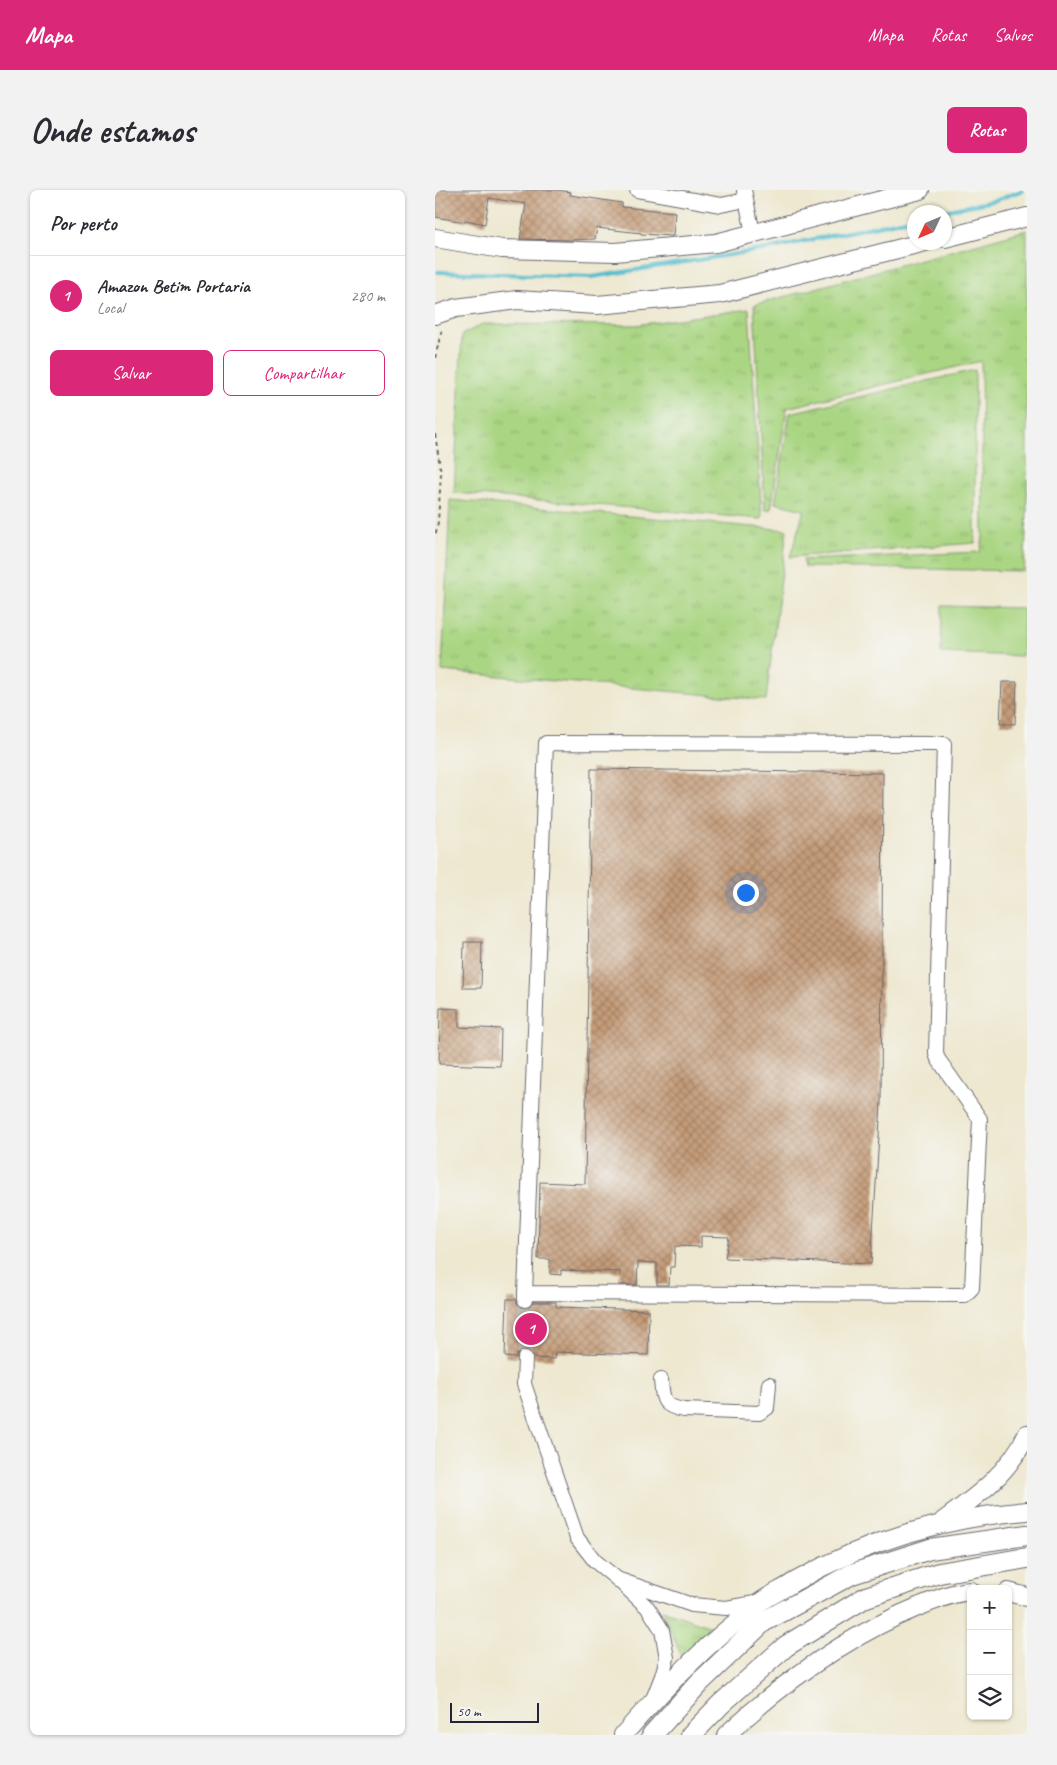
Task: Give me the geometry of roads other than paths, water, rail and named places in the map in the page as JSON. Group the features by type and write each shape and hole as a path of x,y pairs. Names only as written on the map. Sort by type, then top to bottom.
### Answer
{"highway":[{"path":"652,1735 699,1683 763,1622 852,1574 930,1549 1027,1534"},
{"path":"691,1735 721,1704 786,1646 866,1597 939,1573 1027,1558"}],"main road":[{"path":"435,238 502,250 615,252 716,242 920,190"},
{"path":"952,236 1027,217"},
{"path":"442,318 517,300 597,305 720,294 907,247"},
{"path":"940,1524 1001,1474 1023,1443 1027,1434"},
{"path":"623,1735 653,1700 715,1640 762,1601 824,1565 899,1535 940,1524 1000,1513 1027,1511"},
{"path":"726,1735 756,1707 803,1670 859,1636 937,1599 967,1591"},
{"path":"1012,1593 1027,1596"}],"street":[{"path":"637,190 721,205 745,195 753,233"},
{"path":"546,743 944,744 936,1054 980,1119 972,1288 965,1295 525,1297 546,743"},
{"path":"525,1358 525,1384 577,1538 595,1561 648,1608 662,1630 667,1658 653,1700"},
{"path":"661,1380 663,1396 667,1405 672,1408 759,1413 767,1408 769,1384"},
{"path":"617,1579 658,1595 692,1605 726,1608 762,1601"}],"waterway":[{"path":"952,209 997,200 1023,190"},
{"path":"438,272 592,277 767,249 907,220"}],"tunnel":[{"path":"525,1300 525,1358"}],"place":[{"name":"Amazon Betim Portaria","path":"531,1329"}]}
